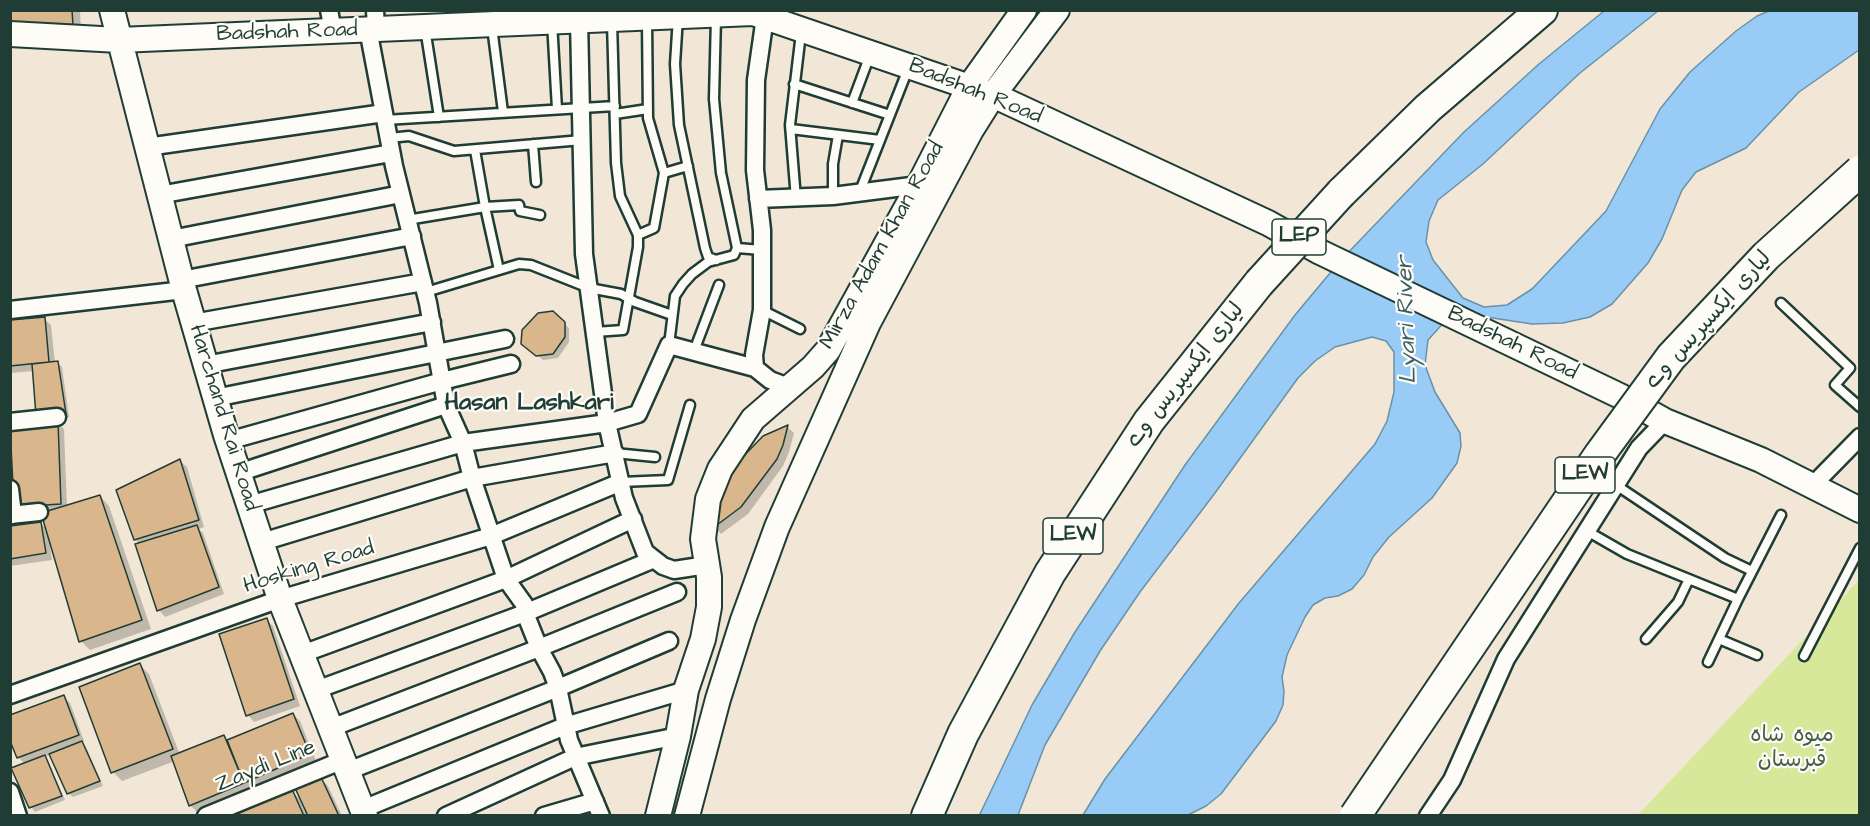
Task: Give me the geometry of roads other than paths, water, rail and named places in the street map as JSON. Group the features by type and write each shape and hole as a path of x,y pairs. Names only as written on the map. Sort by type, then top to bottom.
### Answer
{"highway":[{"name":"لیاری ایکسپریس وے","path":"927,816 963,734 1050,573 1149,421 1259,283 1341,193 1428,108 1542,10"},
{"name":"لیاری ایکسپریس وے","path":"1355,816 1600,454 1671,357 1766,256 1860,171"}],"main road":[{"name":"Harchand Rai Road","path":"112,10 193,323 228,441 280,599 364,812"},
{"name":"Mirza Adam Khan Road","path":"658,816 678,736 686,690 704,639 709,607 703,539 708,499 720,469 753,419 813,367 828,350 919,185 969,87 1024,10"},
{"name":"Mirza Adam Khan Road","path":"687,816 718,699 739,631 777,527 868,322 945,177 993,95 1057,10"},
{"name":"Badshah Road","path":"10,34 119,40 331,21 425,27 492,24 542,18 579,20 741,13 801,29 993,95 1268,223 1320,252 1620,396 1665,421 1761,460 1860,510"}],"street":[{"path":"741,13 756,80 755,170 762,250 762,310 754,355 755,368"},
{"path":"579,20 584,254 608,423 624,498 645,552 663,566 674,570 707,565"},
{"path":"373,23 384,117 432,322 446,405 463,443 472,478 506,579 524,604 525,613 539,648 552,672 575,757 598,808 543,816"},
{"path":"147,147 384,117"},
{"path":"159,195 390,146"},
{"path":"758,199 832,196 919,185"},
{"path":"171,239 401,194"},
{"path":"10,310 183,285 410,228"},
{"path":"193,323 424,287"},
{"path":"206,365 432,322"},
{"path":"215,398 505,339"},
{"path":"249,505 463,443 608,423 638,414 669,345 755,368 770,380 789,387"},
{"path":"228,441 511,364"},
{"path":"238,472 446,405"},
{"path":"10,422 57,417"},
{"path":"1428,816 1452,780 1506,659 1639,448 1665,421"},
{"path":"1812,486 1860,437"},
{"path":"262,542 472,478 615,453"},
{"name":"Hosking Road","path":"10,695 280,599 491,536 621,482"},
{"path":"10,489 12,515 39,512"},
{"path":"302,654 506,579 633,519"},
{"path":"316,690 525,613 654,559"},
{"path":"331,728 677,592"},
{"name":"Zaydi Line","path":"206,816 558,688 669,641"},
{"path":"364,812 565,726 686,690"},
{"path":"446,816 575,757 678,736"},
{"path":"10,792 18,816"}],"lane":[{"path":"669,345 675,296 683,284 708,262 734,255 737,248 721,173 714,99 741,13"},
{"path":"678,16 675,64 679,125 705,248 708,256 716,260"},
{"path":"638,235 654,228 664,173 648,118 647,17"},
{"path":"542,18 557,109"},
{"path":"595,332 623,330 638,235 620,196 616,163 612,19"},
{"path":"492,24 503,112"},
{"path":"425,27 439,117"},
{"path":"796,199 791,129 801,29"},
{"path":"852,103 871,52"},
{"path":"861,191 910,66"},
{"path":"794,84 890,115"},
{"path":"384,117 439,117 581,107 615,110 648,108"},
{"path":"791,129 880,140"},
{"path":"832,196 833,164 838,135"},
{"path":"390,146 410,136 454,152 582,140"},
{"path":"533,144 536,182"},
{"path":"475,150 499,270"},
{"path":"664,173 688,166"},
{"path":"410,228 486,207 519,205 520,211 540,215"},
{"path":"737,248 762,250"},
{"path":"424,287 519,264 531,265 589,288 621,294 672,315"},
{"path":"694,351 719,285"},
{"path":"1781,303 1850,368 1835,385 1860,407"},
{"path":"762,310 800,329"},
{"path":"621,482 668,480 690,405"},
{"path":"615,453 656,457"},
{"path":"1616,485 1725,558 1752,571"},
{"path":"1708,663 1781,515"},
{"path":"1587,531 1627,554 1738,599"},
{"path":"1804,656 1860,548"},
{"path":"1646,639 1678,602 1689,579"},
{"path":"1719,639 1757,655"}],"water":[{"name":"Lyari River","path":"1604,11 1658,11 1580,73 1483,164 1438,200 1429,221 1426,242 1433,260 1463,298 1484,307 1507,305 1532,289 1606,211 1660,109 1690,72 1736,31 1757,16 1769,11 1859,11 1859,50 1799,92 1746,148 1696,172 1682,190 1662,239 1648,263 1612,304 1590,317 1563,323 1532,324 1473,315 1447,319 1428,340 1425,365 1435,392 1460,433 1461,446 1457,463 1432,498 1389,537 1352,589 1338,596 1325,598 1313,605 1287,655 1282,677 1283,705 1276,721 1221,794 1206,806 1188,815 1083,815 1105,779 1239,603 1375,444 1387,421 1394,392 1394,352 1386,341 1372,337 1335,347 1315,361 1298,378 1140,592 1100,651 1045,745 1018,815 979,816 1032,705 1075,632 1185,465 1295,315 1340,261 1464,132 1539,64"}],"district":[{"name":"Hasan Lashkari","path":"529,404"}],"park label":[{"name":"میوہ شاہ قبرستان","path":"1792,748"}]}
